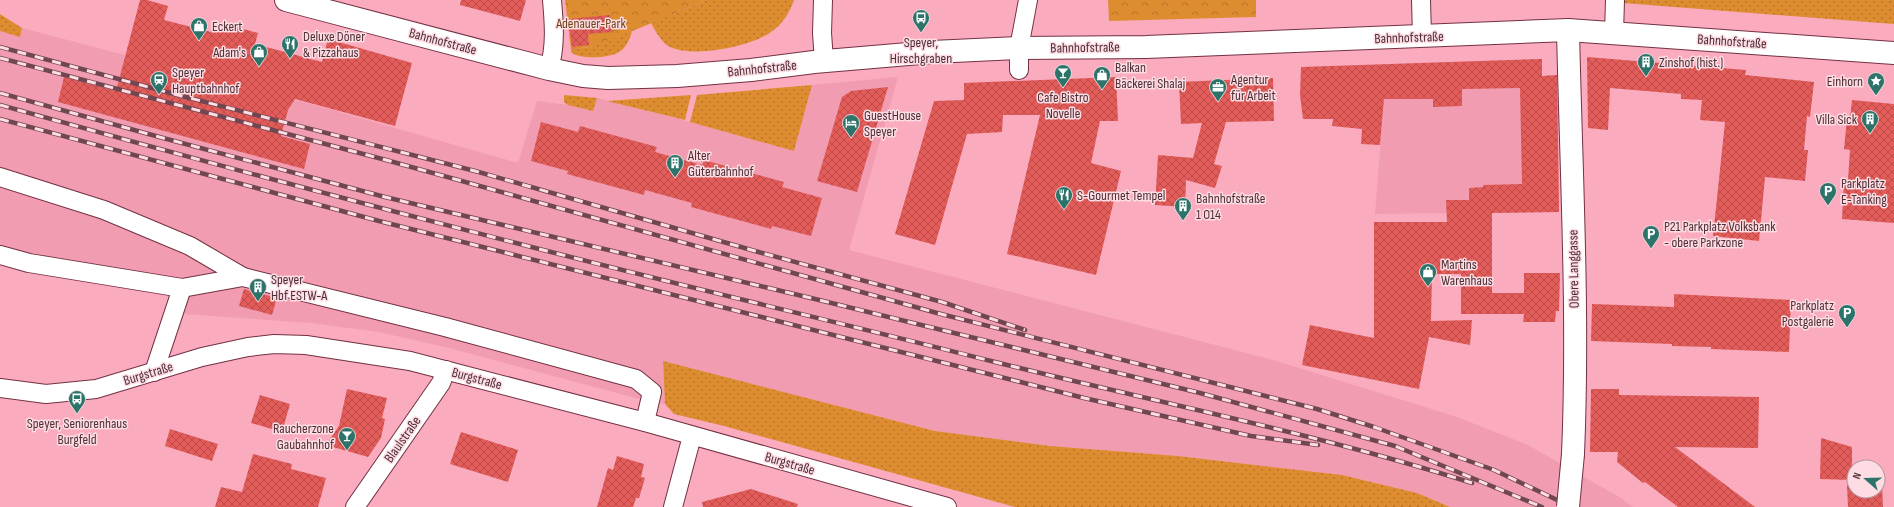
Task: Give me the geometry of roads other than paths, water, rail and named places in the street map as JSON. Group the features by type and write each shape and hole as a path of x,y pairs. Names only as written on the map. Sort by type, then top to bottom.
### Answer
{"main road":[{"name":"Bahnhofstraße","path":"286,0 549,69 583,76 608,78 677,76 743,71 824,61 921,53 1019,48 1146,47 1568,30 1894,53"},
{"name":"Obere Langgasse","path":"1568,30 1575,397 1573,454 1568,507"}],"street":[{"path":"549,69 554,54 552,0"},
{"path":"824,0 822,26 824,61"},
{"path":"1019,70 1019,48 1028,0"},
{"path":"1421,0 1422,36"},
{"path":"1614,33 1615,0"},
{"path":"0,177 104,210 190,246 243,277 445,327 636,378 652,392 645,422"},
{"path":"0,255 29,263 182,288 243,277"},
{"path":"154,372 182,288"},
{"name":"Burgstraße","path":"0,388 46,394 96,389 202,356 248,347 274,344 306,345 410,360 645,422 947,507"},
{"name":"Blaulstraße","path":"355,507 441,383 446,370"},
{"path":"673,507 692,436"}],"railway":[{"path":"0,47 174,94 475,171 762,253 942,302 1025,330"},
{"path":"0,58 386,160 937,313 1317,409 1374,427 1494,470 1572,507"},
{"path":"0,93 385,197 815,299 1200,393 1395,446 1542,507"},
{"path":"0,105 387,210 1051,376 1233,418 1353,448 1472,483"},
{"path":"0,119 379,221 1084,398 1251,436 1318,445"}],"place":[{"name":"Speyer, Hirschgraben","path":"921,33"},
{"name":"Eckert","path":"199,41"},
{"name":"Deluxe Döner & Pizzahaus","path":"290,59"},
{"name":"Adam's","path":"259,67"},
{"name":"Zinshof (hist.)","path":"1646,77"},
{"name":"Cafe Bistro Novelle","path":"1063,88"},
{"name":"Balkan Bäckerei Shalaj","path":"1102,90"},
{"name":"Speyer Hauptbahnhof","path":"159,95"},
{"name":"Einhorn","path":"1876,96"},
{"name":"Agentur für Arbeit","path":"1218,102"},
{"name":"Villa Sick","path":"1870,134"},
{"name":"GuestHouse Speyer","path":"851,138"},
{"name":"Alter Güterbahnhof","path":"675,178"},
{"name":"Parkplatz E-Tanking","path":"1828,206"},
{"name":"S-Gourmet Tempel","path":"1064,210"},
{"name":"Bahnhofstraße 1 O14","path":"1183,221"},
{"name":"P21 Parkplatz Volksbank - obere Parkzone","path":"1651,249"},
{"name":"Martins Warenhaus","path":"1428,287"},
{"name":"Speyer Hbf ESTW-A","path":"258,302"},
{"name":"Parkplatz Postgalerie","path":"1847,328"},
{"name":"Speyer, Seniorenhaus Burgfeld","path":"77,414"},
{"name":"Raucherzone Gaubahnhof","path":"347,451"}],"park label":[{"name":"Adenauer-Park","path":"591,23"}]}
